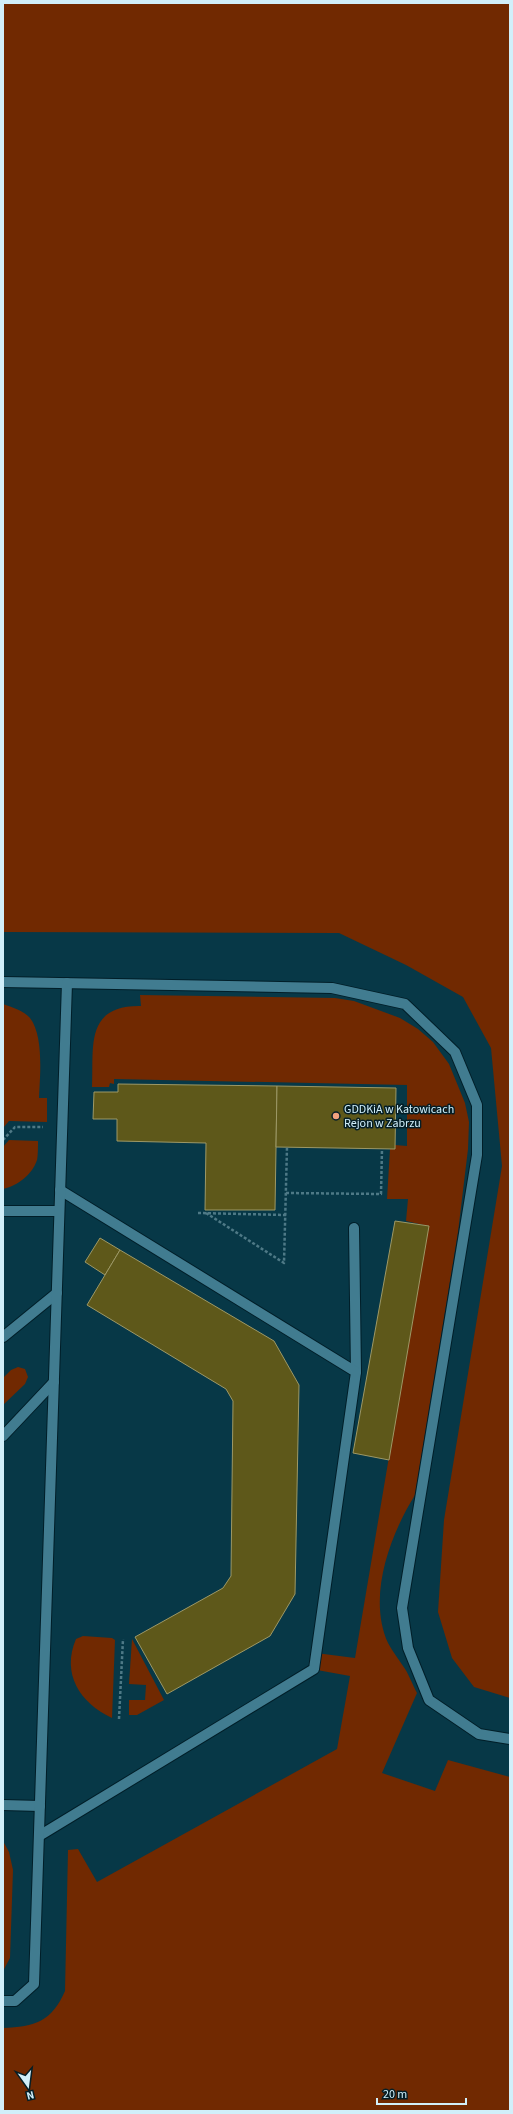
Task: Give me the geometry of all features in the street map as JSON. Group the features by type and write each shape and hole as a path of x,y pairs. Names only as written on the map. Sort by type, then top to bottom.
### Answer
{"street":[{"path":"3,982 332,988 405,1004 455,1052 477,1105 477,1154 402,1608 408,1648 429,1700 480,1734 510,1739"},
{"path":"3,2001 15,2001 34,1984 67,984"},
{"path":"60,1190 356,1372"},
{"path":"3,1211 59,1211"},
{"path":"39,1836 314,1668 356,1372 354,1228"},
{"path":"3,1337 57,1293"},
{"path":"3,1436 54,1382"},
{"path":"3,1805 40,1806"}],"path":[{"path":"3,1140 15,1127 43,1127"},
{"path":"206,1213 284,1263 287,1147"},
{"path":"286,1193 381,1194 382,1149"},
{"path":"198,1213 286,1215"},
{"path":"119,1719 123,1639"}],"shaded area":[{"path":"3,3 510,3 510,1698 474,1687 452,1658 438,1612 444,1520 502,1166 491,1048 463,997 406,965 339,933 3,932"},
{"path":"140,995 335,998 354,1001 400,1018 418,1029 433,1042 449,1064 465,1103 469,1122 468,1149 458,1232 415,1495 397,1529 390,1547 384,1567 381,1587 380,1606 382,1625 388,1643 407,1672 417,1693 382,1773 435,1791 448,1760 510,1777 510,2111 3,2111 3,2028 33,2024 48,2016 60,2001 65,1991 68,1850 78,1849 97,1882 337,1749 350,1676 317,1670 316,1653 355,1658 428,1226 406,1221 408,1199 387,1199 390,1149 395,1149 395,1145 407,1146 407,1085 114,1079 114,1084 110,1083 109,1087 92,1087 93,1044 101,1021 110,1013 123,1008 141,1006"},
{"path":"3,1004 25,1013 30,1018 34,1026 40,1056 39,1098 47,1098 47,1122 9,1121 3,1128"},
{"path":"9,1140 38,1141 37,1160 28,1175 14,1185 3,1189 3,1147"},
{"path":"18,1367 25,1369 28,1377 25,1384 3,1405 3,1378 11,1370"},
{"path":"83,1636 112,1638 115,1640 112,1718 101,1712 83,1696 76,1686 72,1675 72,1652 76,1639"},
{"path":"132,1639 164,1700 137,1715 129,1715 129,1700 145,1700 146,1685 129,1684"},
{"path":"3,1841 9,1852 13,1870 10,1958 3,1971"}],"building":[{"path":"118,1084 277,1086 275,1210 205,1210 206,1143 117,1141 117,1119 93,1119 94,1092 118,1092"},
{"name":"GDDKiA w Katowicach Rejon w Zabrzu","path":"277,1086 396,1088 395,1149 276,1147"},
{"path":"395,1221 429,1226 389,1460 353,1453"},
{"path":"100,1238 120,1250 105,1275 85,1262"},
{"path":"120,1250 274,1341 299,1385 295,1594 270,1636 167,1694 135,1637 223,1588 231,1576 233,1401 226,1389 87,1305"}],"place":[{"name":"GDDKiA w Katowicach Rejon w Zabrzu","path":"336,1116"}]}
